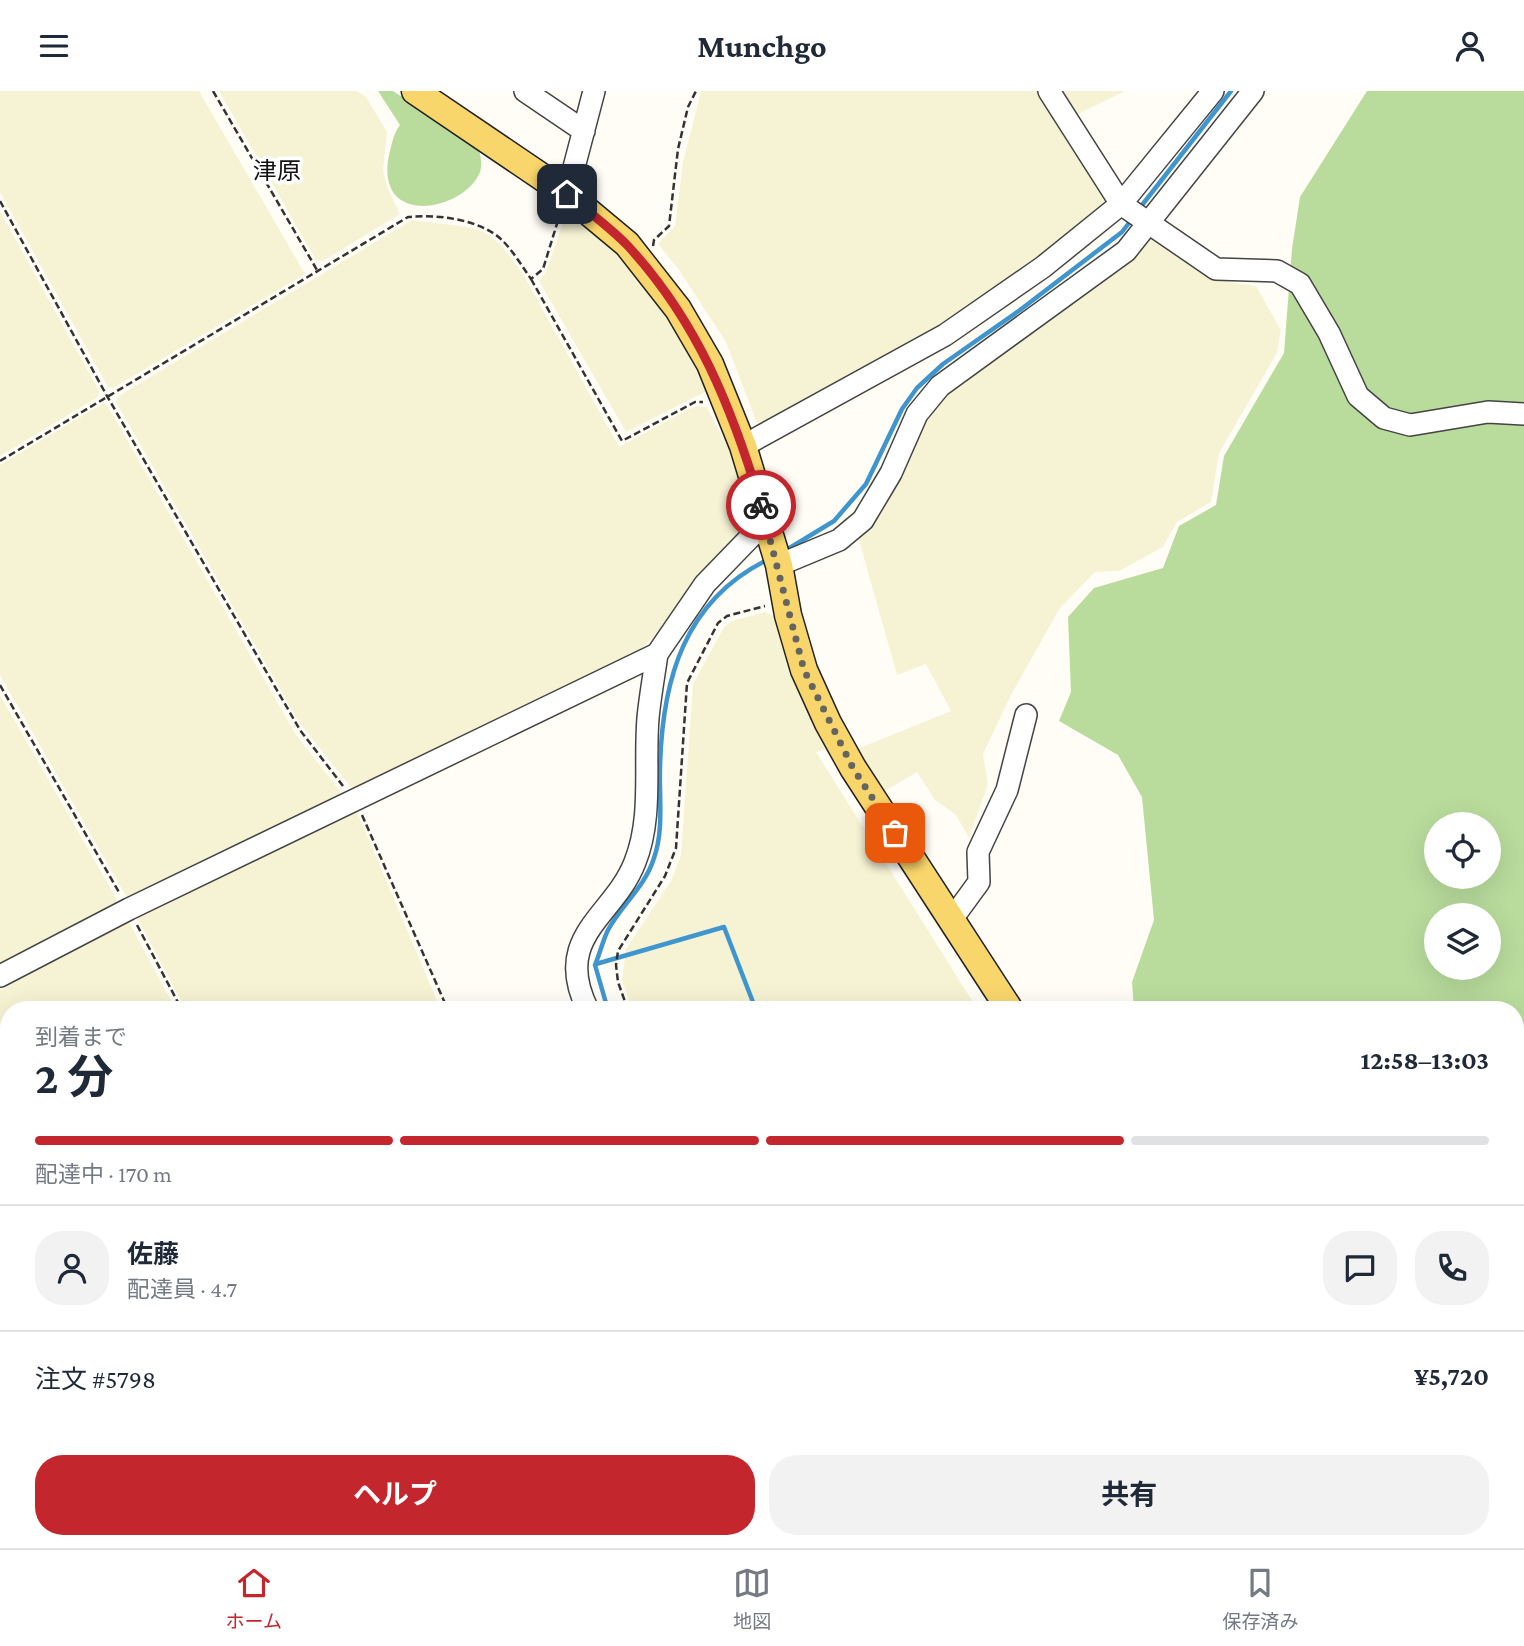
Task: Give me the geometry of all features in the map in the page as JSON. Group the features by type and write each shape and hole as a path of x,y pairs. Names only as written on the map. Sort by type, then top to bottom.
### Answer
{"main road":[{"path":"415,91 442,99 567,194 627,244 678,309 710,364 743,446 779,565 804,670 828,723 853,768 1004,1001"}],"street":[{"path":"524,91 584,131"},
{"path":"567,194 594,91"},
{"path":"1049,91 1121,204 1216,269 1277,271 1300,284 1329,333 1359,396 1384,418 1410,425 1488,412 1524,414"},
{"path":"743,446 945,335 1043,267 1121,204 1213,91"},
{"path":"779,565 839,540 863,520 891,473 917,414 940,386 1126,251 1253,91"},
{"path":"584,1001 576,966 584,936 634,865 645,834 648,718 656,654 705,585 768,530"},
{"path":"0,976 129,909 656,654"},
{"path":"952,919 979,881 978,852 1007,790 1026,715"}],"path":[{"path":"213,91 317,271"},
{"path":"653,248 654,240 669,226 678,149 688,107 696,91"},
{"path":"531,279 543,269 567,194"},
{"path":"0,201 107,396 300,730 327,769 355,799 444,1001"},
{"path":"0,461 408,217 426,215 487,230 501,239 531,279 622,441 695,402 707,403"},
{"path":"626,1001 616,965 618,951 666,876 676,848 687,683 718,623 727,616 786,601"},
{"path":"0,685 129,909 177,1001"}],"shaded area":[{"path":"0,91 199,91 305,274 113,388 108,387 0,192"},
{"path":"219,91 357,91 366,97 387,132 383,171 400,214 323,261 316,260"},
{"path":"701,91 1125,91 1076,115 1108,195 1104,205 1017,277 927,339 758,426 726,342 679,270 658,244 675,226 683,162"},
{"path":"0,211 99,391 98,397 0,456"},
{"path":"567,211 609,244 662,303 713,388 626,432 539,281 546,272"},
{"path":"412,220 468,227 486,233 501,245 523,274 619,447 689,409 697,406 707,408 726,443 734,450 753,519 669,624 622,665 353,790 299,722 116,402 117,397"},
{"path":"1148,237 1210,279 1256,286 1281,330 1277,353 1219,453 1211,502 1177,522 1163,547 1119,571 1095,572 1060,608 1011,695 983,754 988,784 969,838 956,815 935,800 917,772 883,792 857,749 951,711 926,664 897,675 857,533 880,516 928,412 943,395"},
{"path":"102,404 107,405 296,735 340,791 339,798 127,898 0,675 0,465"},
{"path":"765,612 779,618 830,748 816,752 972,1001 629,1001 622,980 626,949 671,881 681,855 693,684 724,627 732,621"},
{"path":"0,695 116,898 115,908 0,966"},
{"path":"355,807 437,1001 181,1001 136,916"},
{"path":"128,920 171,1001 0,1001 0,990"}],"green space":[{"path":"378,91 393,91 478,146 481,169 471,186 441,203 423,206 407,203 395,194 388,179 389,155 400,125"},
{"path":"1367,91 1524,91 1524,1001 1133,1001 1132,982 1154,920 1142,797 1118,755 1059,721 1071,692 1068,617 1094,588 1163,568 1179,526 1216,505 1224,456 1284,353 1292,249 1300,197"}],"waterway":[{"path":"1139,209 1231,91"},
{"path":"783,552 834,521 866,484 902,409 917,388 943,364 1020,310 1122,232 1132,219"},
{"path":"595,965 608,930 645,878 657,847 666,704 683,646 716,597 740,576 769,559"},
{"path":"596,964 724,927 753,1001"},
{"path":"595,965 605,1001"}],"way so far":[{"path":"761,505 779,565 788,615 804,670 828,723 853,768 895,833"}],"district":[{"name":"津原","path":"277,170"}],"route":[{"path":"567,194 627,244 678,309 710,364 743,446 761,505"}]}
